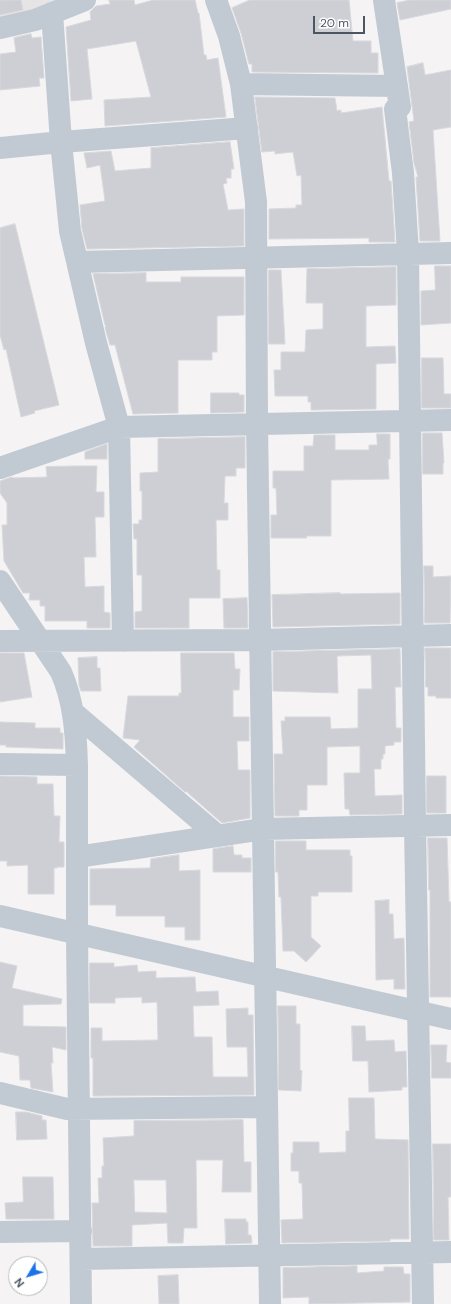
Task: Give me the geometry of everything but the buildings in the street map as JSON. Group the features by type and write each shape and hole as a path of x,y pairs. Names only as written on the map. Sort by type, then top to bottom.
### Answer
{"street":[{"path":"0,28 35,20 46,10 85,0"},
{"path":"216,0 229,36 241,84 256,202 257,423 270,1304"},
{"path":"384,0 400,107 395,109 403,173 408,254 414,825 419,1012 423,1304"},
{"path":"46,10 70,232 96,343 119,427 123,641"},
{"path":"241,84 397,86"},
{"path":"0,148 247,128"},
{"path":"78,262 451,253"},
{"path":"0,468 119,427 451,420"},
{"path":"0,581 61,672 67,685 75,728 77,765 78,1110 81,1304"},
{"path":"0,641 260,640 451,635"},
{"path":"73,712 217,835"},
{"path":"0,764 77,765"},
{"path":"77,857 263,829 451,825"},
{"path":"0,916 451,1019"},
{"path":"0,1093 67,1109 78,1110 266,1107"},
{"path":"0,1232 81,1231"},
{"path":"81,1259 451,1252"}],"shaded area":[{"path":"0,0 60,0 0,22"}]}
